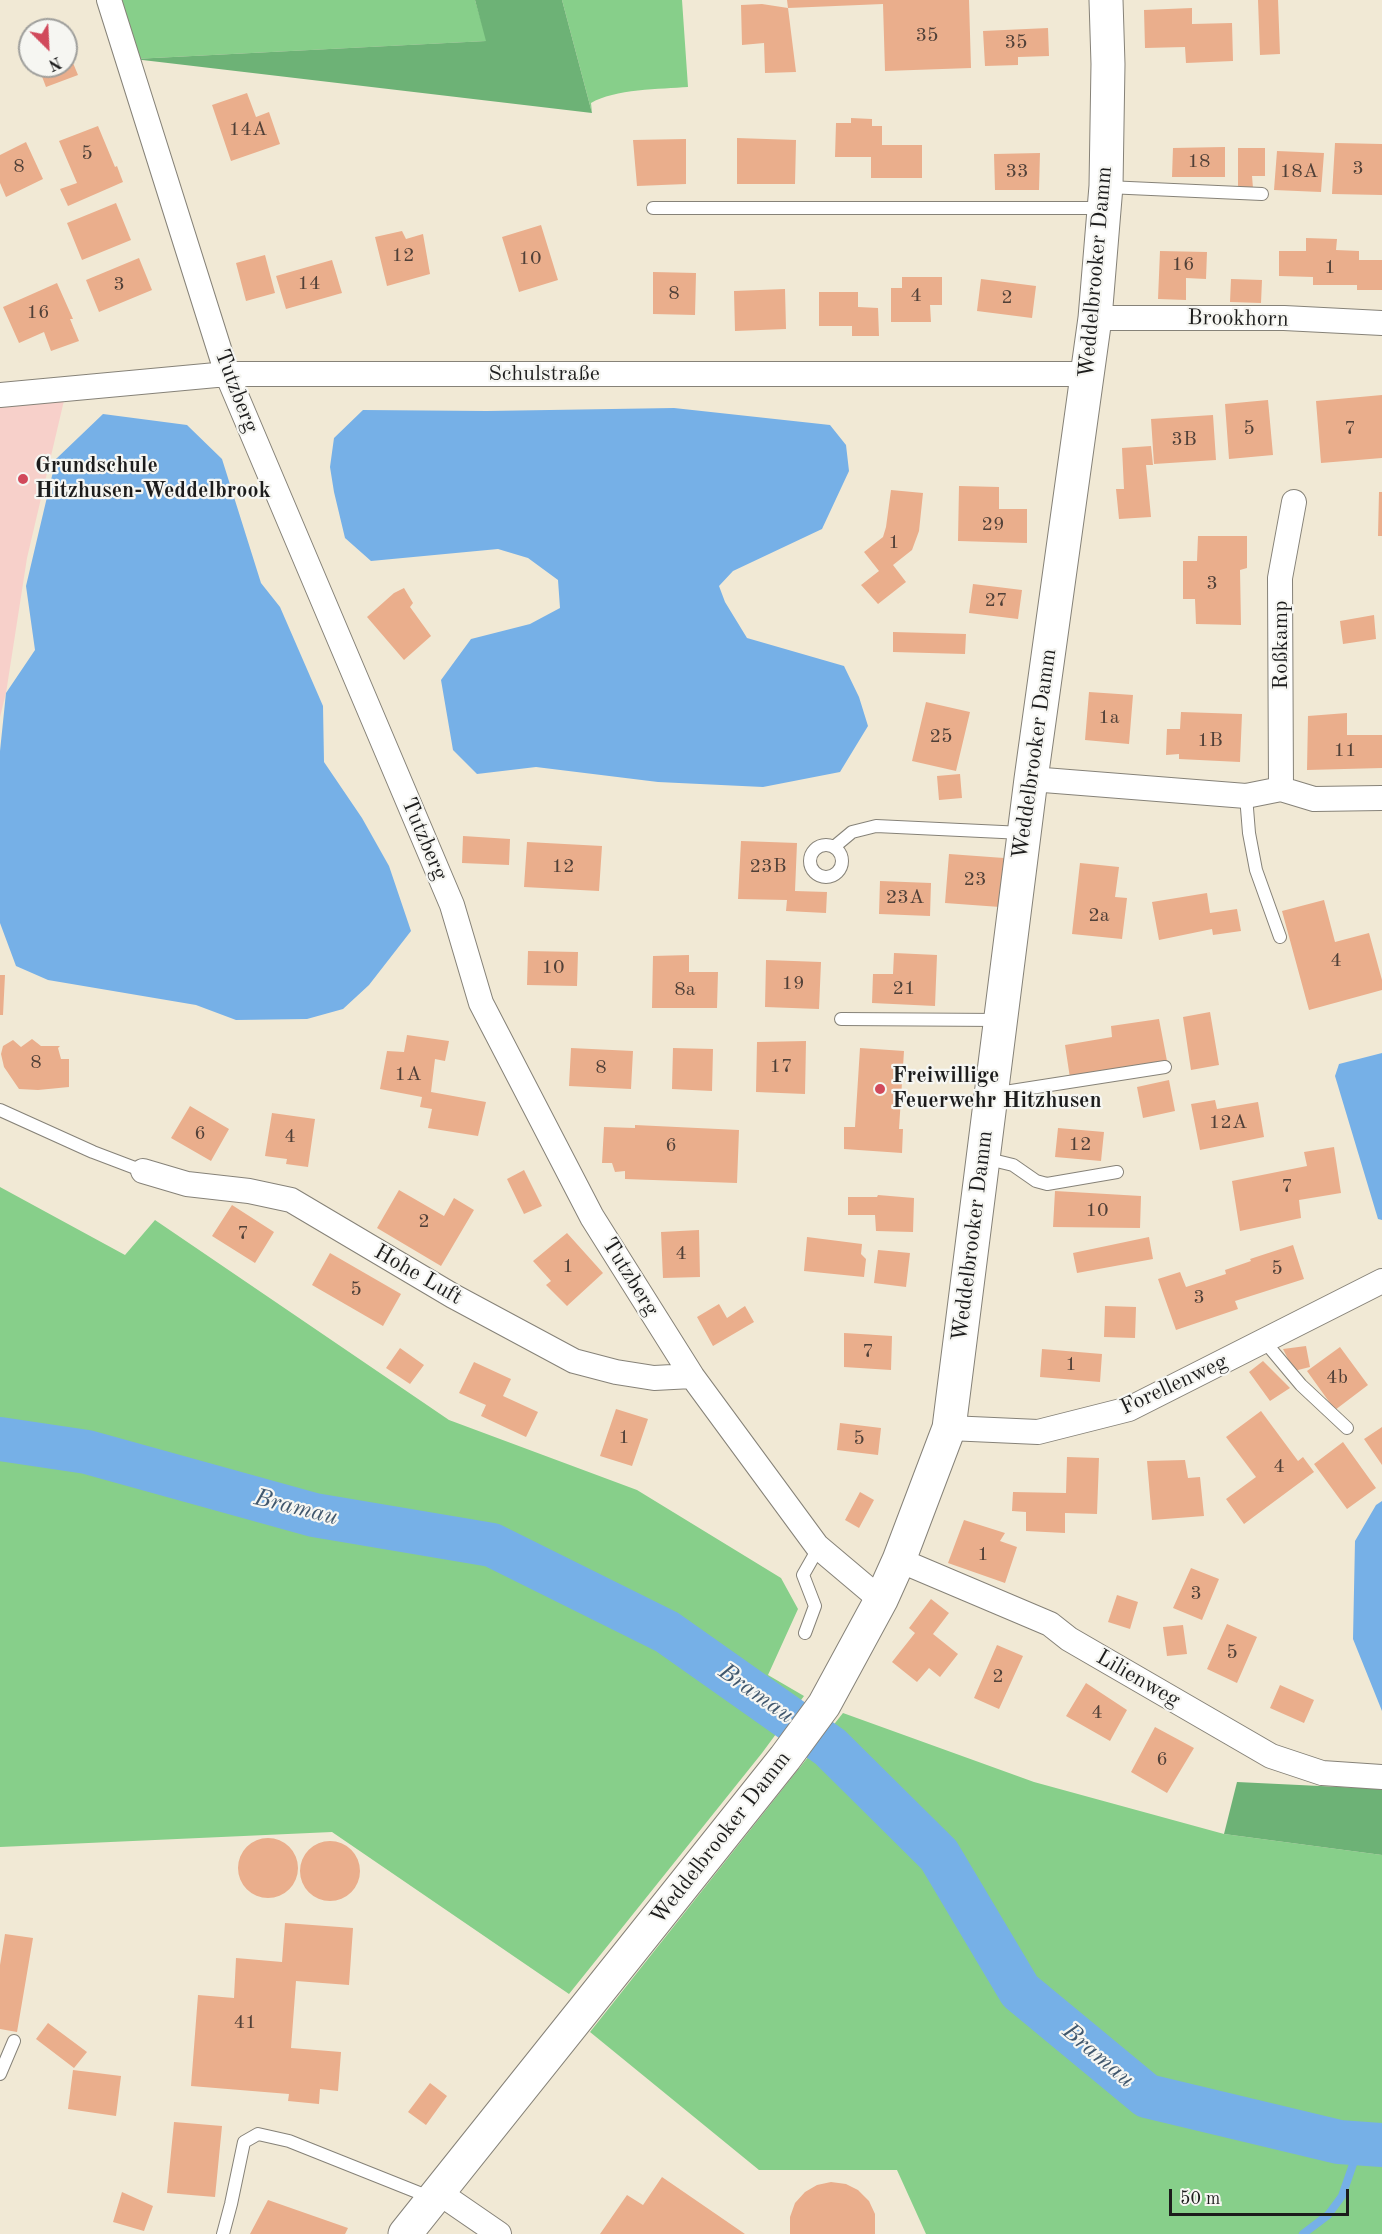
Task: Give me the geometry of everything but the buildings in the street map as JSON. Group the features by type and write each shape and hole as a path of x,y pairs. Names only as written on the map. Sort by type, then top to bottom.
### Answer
{"street":[{"name":"Tutzberg","path":"109,0 227,374 452,905 481,1003 592,1217 692,1376 819,1547 881,1600"},
{"name":"Weddelbrooker Damm","path":"405,2234 785,1758 824,1705 881,1600 899,1560 949,1428 1031,779 1095,318 1106,197 1108,64 1106,0"},
{"name":"Brookhorn","path":"1095,318 1284,318 1382,324"},
{"name":"Schulstraße","path":"0,395 227,374 1088,374"},
{"name":"Roßkamp","path":"1281,789 1280,578 1294,502"},
{"path":"1031,779 1246,796 1281,789 1314,799 1382,798"},
{"name":"Hohe Luft","path":"143,1171 187,1184 249,1191 291,1200 453,1296 574,1361 616,1372 654,1378 692,1376"},
{"name":"Forellenweg","path":"949,1428 1038,1432 1129,1409 1382,1281"},
{"name":"Lilienweg","path":"899,1560 1050,1624 1069,1639 1271,1756 1322,1773 1382,1777"},
{"path":"436,2196 499,2234"}],"lane":[{"path":"653,208 1262,194"},
{"path":"1246,796 1249,833 1256,870 1280,937"},
{"path":"834,847 852,832 876,826 1024,833"},
{"path":"841,1019 1000,1020"},
{"path":"991,1095 1165,1067"},
{"path":"0,1110 93,1152 143,1171"},
{"path":"983,1158 1013,1165 1036,1181 1047,1184 1117,1172"},
{"path":"1265,1342 1301,1385 1347,1428"},
{"path":"805,1634 815,1606 803,1575 819,1547"},
{"path":"0,2074 14,2041"},
{"path":"223,2234 244,2142 258,2133 289,2141 436,2196"}],"shaded area":[{"name":"Grundschule Hitzhusen-Weddelbrook","path":"66,392 27,558 6,693 0,717 0,400"}],"green space":[{"path":"115,0 475,0 487,41 134,59"},
{"path":"475,0 562,0 592,113 134,59 486,41"},
{"path":"562,0 682,0 688,87 638,90 612,95 591,103 592,113"},
{"path":"0,1187 125,1255 155,1220 449,1420 637,1490 781,1578 798,1609 768,1675 804,1696 762,1753 569,1994 332,1832 0,1847"},
{"path":"843,1713 1034,1782 1224,1834 1382,1855 1382,2234 926,2234 897,2170 759,2170 590,2032"},
{"path":"1237,1782 1382,1789 1382,1855 1224,1834"}],"water":[{"path":"674,408 830,425 846,445 849,471 822,529 733,571 719,586 725,602 747,638 844,666 859,697 868,726 840,772 763,787 658,782 536,767 477,774 453,750 441,680 471,639 530,624 560,608 558,580 528,558 498,549 371,561 345,538 330,467 334,438 363,410"},
{"path":"103,414 187,425 222,459 261,583 280,607 323,706 324,762 362,818 389,866 411,931 369,985 343,1009 307,1019 236,1020 196,1005 48,980 16,966 0,923 0,751 6,693 35,650 26,586 56,459"},
{"path":"1382,1053 1382,1220 1378,1219 1335,1076 1339,1064"},
{"path":"1382,1501 1382,1711 1353,1639 1355,1541 1376,1505"}],"waterway":[{"name":"Bramau","path":"0,1439 87,1452 314,1515 492,1545 667,1632 830,1747 939,1855 1020,1991 1147,2096 1339,2142 1382,2145"},
{"path":"1303,2234 1328,2215 1342,2196 1360,2144"}],"place":[{"name":"Grundschule Hitzhusen-Weddelbrook","path":"23,479"},
{"name":"Freiwillige Feuerwehr Hitzhusen","path":"880,1089"}]}
